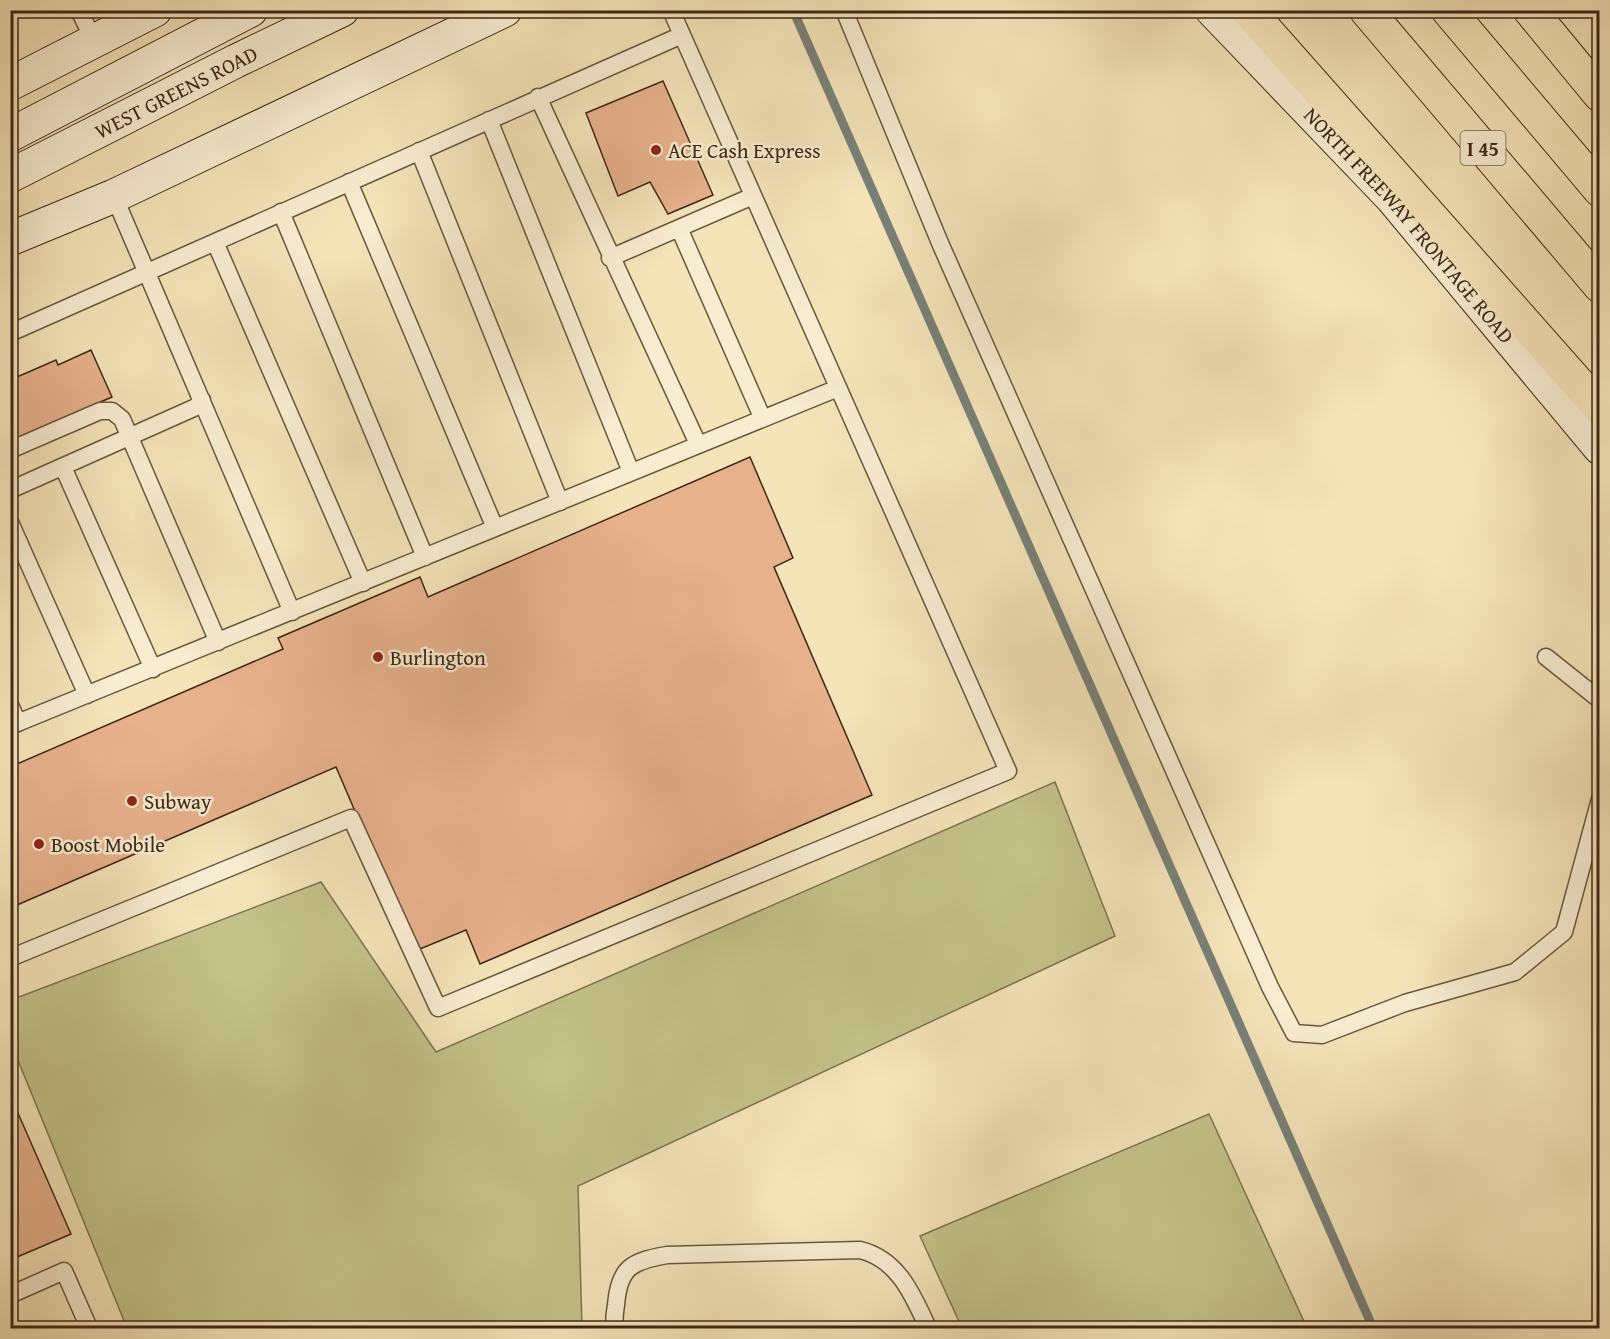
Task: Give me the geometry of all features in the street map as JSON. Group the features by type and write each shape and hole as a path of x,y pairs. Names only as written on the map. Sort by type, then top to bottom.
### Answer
{"highway":[{"path":"1248,10 1599,408"},
{"name":"I 45","path":"1366,10 1599,286"},
{"path":"1448,10 1599,190"},
{"path":"1530,10 1599,95"}],"main road":[{"path":"10,84 155,10"},
{"name":"WEST GREENS ROAD","path":"10,135 250,10"},
{"name":"WEST GREENS ROAD","path":"10,176 342,10"},
{"path":"10,239 114,196 505,10"},
{"name":"NORTH FREEWAY FRONTAGE ROAD","path":"1212,10 1392,198 1599,448"}],"lane":[{"path":"78,10 94,41"},
{"path":"10,958 351,818 438,1008 1008,771 671,10"},
{"path":"844,10 945,254 1270,987 1294,1033 1322,1035 1405,1003 1515,972 1564,932 1599,799"},
{"path":"10,333 537,97 682,35"},
{"path":"537,97 698,444"},
{"path":"489,120 631,472"},
{"path":"419,151 560,502"},
{"path":"350,182 495,528"},
{"path":"114,196 292,612"},
{"path":"610,258 753,196"},
{"path":"281,212 426,557"},
{"path":"679,228 762,417"},
{"path":"215,242 363,583"},
{"path":"10,705 14,725 762,417 838,388"},
{"path":"10,490 196,407 202,400"},
{"path":"10,450 100,411 112,411 122,419 218,642"},
{"path":"63,467 153,669"},
{"path":"10,522 87,695"},
{"path":"1546,657 1599,700"},
{"path":"616,1329 614,1324 616,1293 621,1278 628,1268 644,1259 667,1255 860,1250 877,1254 904,1280 928,1329"},
{"path":"10,1295 64,1271 89,1329"}],"shaded area":[{"path":"1055,782 1115,936 578,1186 582,1328 127,1328 11,1043 11,1000 321,882 436,1052"},
{"path":"1209,1114 1307,1328 962,1328 920,1236"}],"building":[{"path":"663,81 713,195 668,214 650,182 618,196 586,113"},
{"path":"91,350 112,397 10,441 10,380 56,360 58,365"},
{"path":"750,457 793,558 774,567 872,795 480,964 466,930 415,951 336,767 10,908 10,767 283,649 278,638 420,577 428,597"},
{"path":"10,1095 71,1234 10,1260"}],"waterway":[{"path":"793,10 1373,1328"}],"place":[{"name":"ACE Cash Express","path":"656,150"},
{"name":"Burlington","path":"378,657"},
{"name":"Subway","path":"132,801"},
{"name":"Boost Mobile","path":"39,844"}]}
